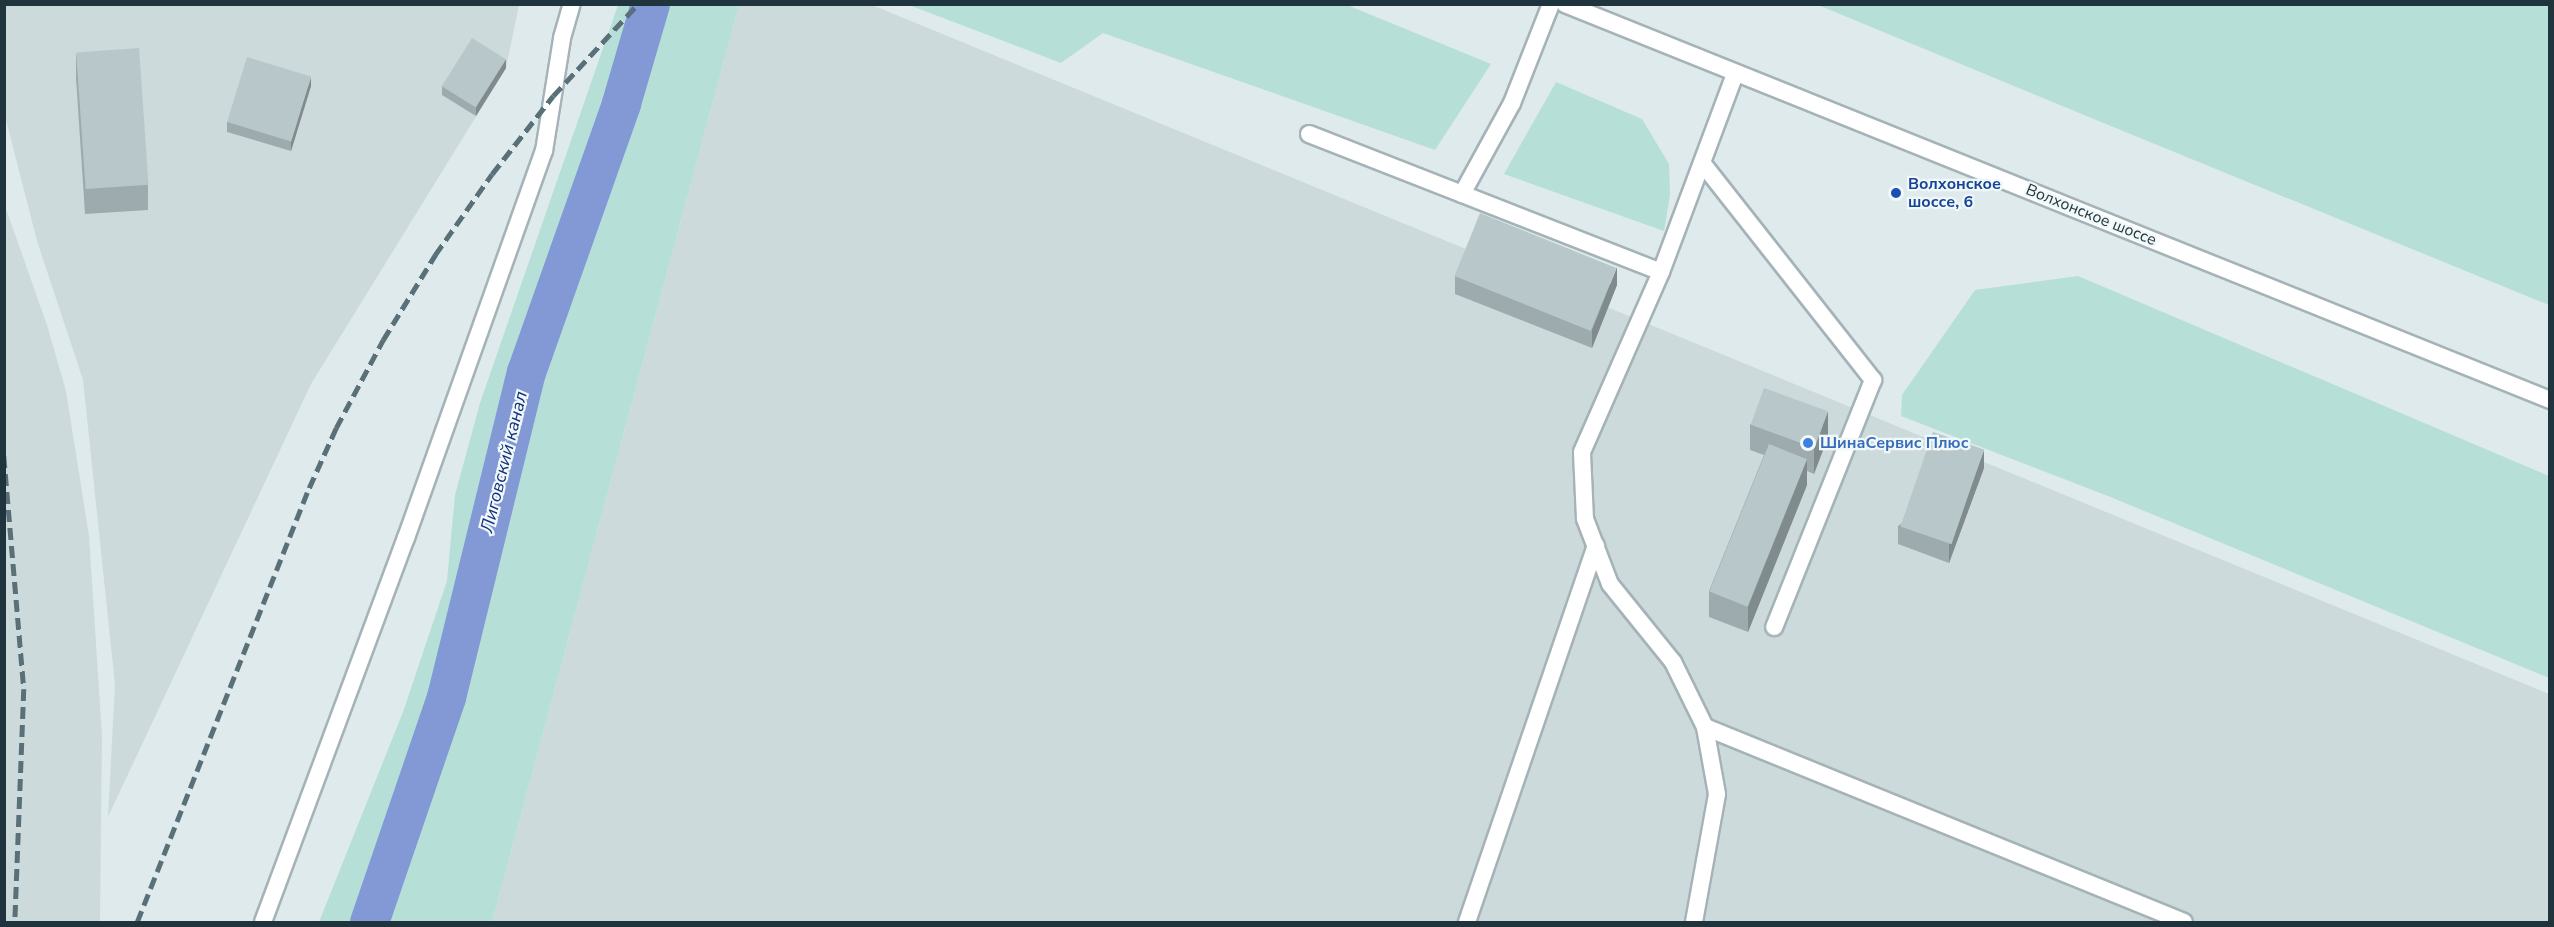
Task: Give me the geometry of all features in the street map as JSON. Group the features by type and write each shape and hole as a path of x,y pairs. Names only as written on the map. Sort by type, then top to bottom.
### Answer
{"main road":[{"path":"263,922 406,538 544,151 562,38 572,4"},
{"path":"1462,194 1512,103 1551,4"},
{"name":"Волхонское шоссе","path":"1565,4 2550,400"},
{"path":"1694,922 1717,794 1706,727 1673,662 1610,584 1585,519 1582,452 1661,272 1735,74"},
{"path":"1309,134 1661,272"},
{"path":"1703,164 1873,380 1774,627"},
{"path":"1467,922 1596,546"},
{"path":"1706,727 2184,922"}],"shaded area":[{"path":"4,5 519,5 506,68 311,384 108,817 115,685 83,380 37,241 5,116"},
{"path":"739,5 872,5 2549,694 2549,922 492,922"},
{"path":"5,206 47,325 66,391 89,536 102,735 100,922 5,922"}],"green space":[{"path":"618,5 739,5 492,922 319,922 403,712 447,581 455,495 480,403"},
{"path":"909,5 1347,5 1491,64 1435,150 1103,33 1061,63"},
{"path":"1818,5 2549,5 2549,305 2123,131"},
{"path":"1556,82 1642,119 1669,164 1670,195 1664,231 1504,174"},
{"path":"2078,276 2549,476 2549,678 2108,496 1901,416 1902,395 1975,290"}],"building":[{"path":"472,38 506,59 476,108 442,86"},
{"path":"139,48 149,185 86,189 76,52"},
{"path":"247,57 311,77 291,142 227,122"},
{"path":"1480,213 1616,268 1591,331 1455,276"},
{"path":"1764,388 1828,411 1815,448 1751,425"},
{"path":"1933,432 1984,450 1952,544 1900,527"},
{"path":"1769,444 1807,459 1747,607 1709,591"}],"waterway":[{"name":"Лиговский канал","path":"369,922 446,697 526,372 621,103 650,4"}],"railway":[{"path":"137,922 309,488 336,428 383,340 435,255 492,174 553,96 638,4"},
{"path":"4,456 24,689 15,922"}],"place":[{"name":"Волхонское шоссе, 6","path":"1896,193"},
{"name":"ШинаСервис Плюс","path":"1808,443"}]}
